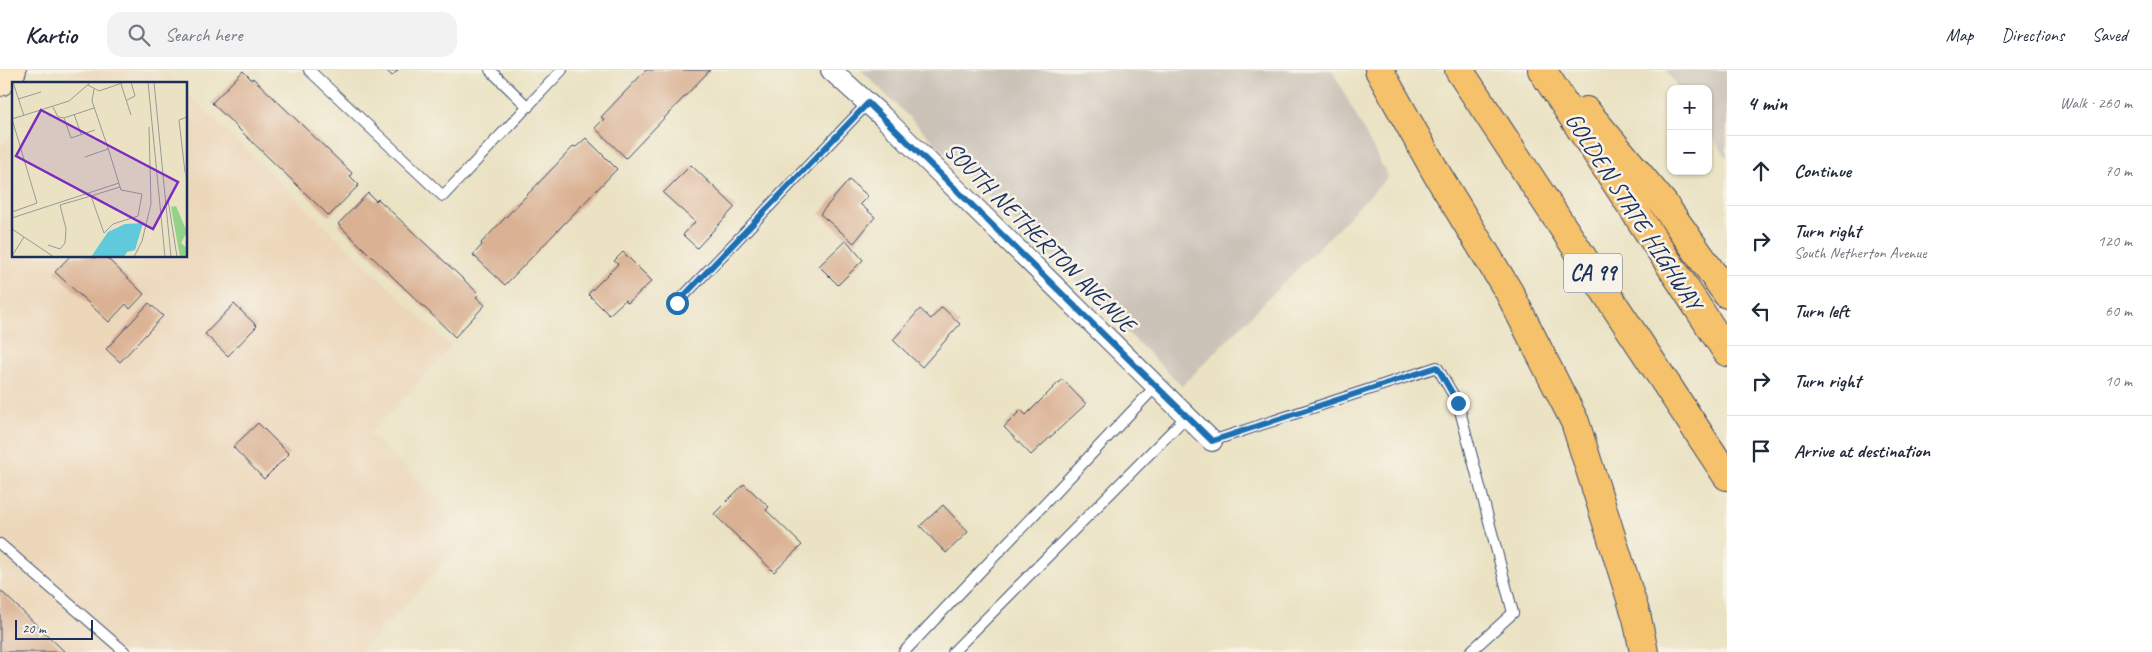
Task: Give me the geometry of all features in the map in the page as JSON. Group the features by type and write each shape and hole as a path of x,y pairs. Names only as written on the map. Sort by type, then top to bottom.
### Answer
{"highway":[{"path":"1379,70 1437,174 1509,292 1575,422 1637,618 1644,652"},
{"name":"CA 99","path":"1459,70 1727,476"},
{"name":"GOLDEN STATE HIGHWAY","path":"1542,70 1727,352"},
{"path":"1551,70 1663,203 1727,294"}],"main road":[{"path":"0,82 12,70"}],"street":[{"name":"SOUTH NETHERTON AVENUE","path":"831,70 868,103 1212,441"}],"lane":[{"path":"309,70 443,196 562,70"},
{"path":"490,70 528,107"},
{"path":"677,303 868,103"},
{"path":"1212,441 1437,367 1458,403 1513,613 1470,652"},
{"path":"904,652 1156,386"},
{"path":"953,652 1187,416"},
{"path":"0,544 125,652"}],"shaded area":[{"path":"72,70 163,70 176,82 61,82"},
{"path":"861,70 1332,70 1388,177 1182,386"},
{"path":"1666,70 1727,70 1727,158 1712,137 1712,85 1676,85"},
{"path":"188,94 451,347 370,434 475,532 360,652 0,652 0,146 12,133 12,258 188,258"}],"building":[{"path":"386,70 398,70 392,76"},
{"path":"646,70 710,70 626,158 595,128 604,119 601,117"},
{"path":"243,71 252,80 253,78 352,173 350,176 359,185 329,216 212,103"},
{"path":"586,138 617,169 505,285 473,255 482,245 481,243 574,146 576,147"},
{"path":"691,165 735,207 697,248 683,235 695,222 663,193"},
{"path":"849,180 868,196 860,204 875,217 854,243 820,214"},
{"path":"368,193 376,201 378,199 479,294 476,297 485,305 455,337 338,224"},
{"path":"846,240 863,260 838,285 819,266"},
{"path":"623,252 652,281 628,303 625,300 609,315 588,294 618,264 614,261"},
{"path":"68,258 107,258 144,294 130,309 126,304 109,322 55,272"},
{"path":"149,303 163,316 120,362 106,349"},
{"path":"234,304 257,326 228,356 205,334"},
{"path":"942,307 960,324 922,367 893,340 920,309 931,319"},
{"path":"1062,379 1086,404 1031,455 1004,427 1021,410 1026,415"},
{"path":"258,423 289,454 264,479 233,447"},
{"path":"744,484 769,507 766,510 802,545 774,572 714,514"},
{"path":"943,505 968,532 946,553 920,526"},
{"path":"0,590 65,652 0,652"}],"route":[{"path":"677,303 868,103 1212,441 1437,367 1458,403"}]}
